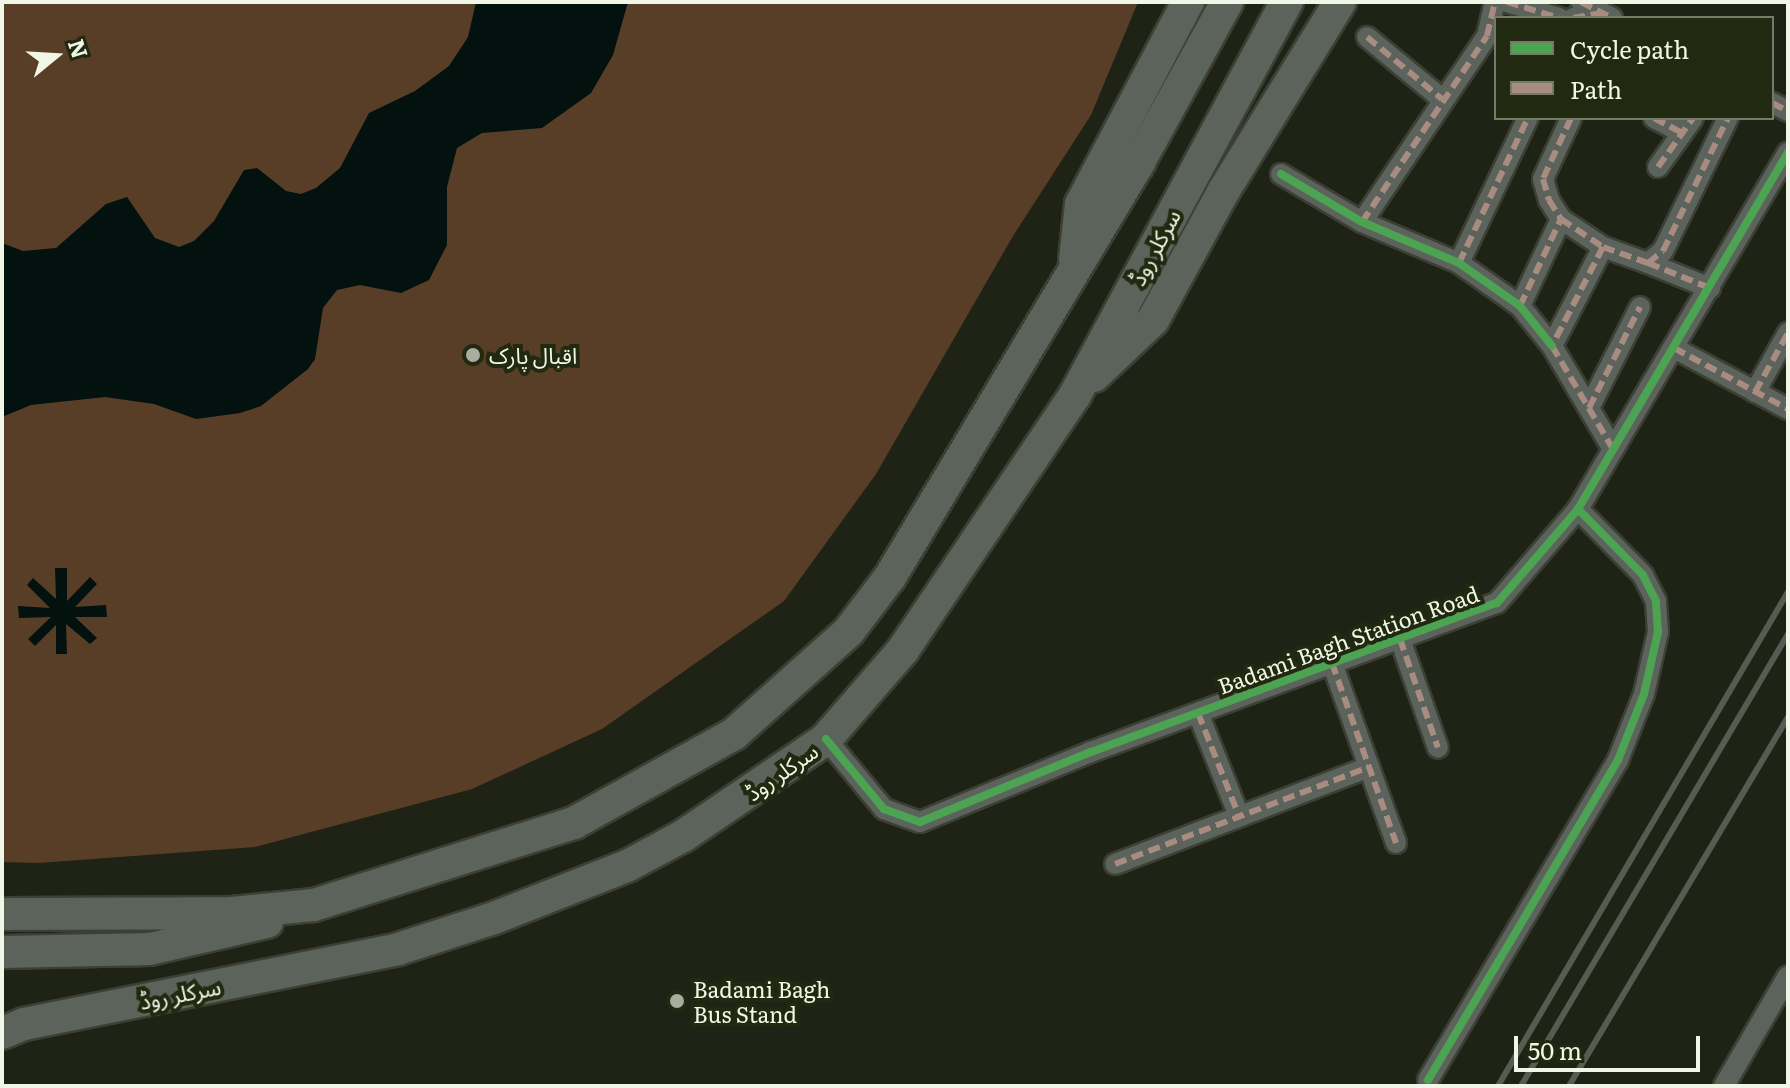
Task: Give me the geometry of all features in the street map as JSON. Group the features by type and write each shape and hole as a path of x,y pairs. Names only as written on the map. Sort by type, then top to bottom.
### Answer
{"main road":[{"path":"1074,271 1081,204 1188,2"},
{"path":"2,952 107,952 185,944 574,823 734,734 789,690 849,631 890,577 1074,271 1227,2"},
{"name":"سرکلر روڈ","path":"9,1027 398,949 494,918 615,871 683,836 826,739 903,650 1075,395 1287,2"},
{"path":"1075,395 1153,320 1223,192 1340,2"},
{"path":"2,914 232,913 314,905"}],"street":[{"path":"1362,222 1487,36 1495,2"},
{"path":"1507,2 1546,16"},
{"path":"1581,2 1607,15"},
{"path":"1367,37 1442,99"},
{"path":"1459,263 1527,120"},
{"path":"1570,120 1543,179 1561,219 1603,247 1710,288"},
{"path":"1658,167 1688,125 1664,120"},
{"path":"1648,263 1663,251 1727,120"},
{"name":"Badami Bagh Station Road","path":"826,739 884,809 920,822 1198,713 1497,603 1578,509 1788,152"},
{"path":"1281,174 1362,222 1459,263 1520,306 1552,346 1613,449"},
{"path":"1520,306 1561,219"},
{"path":"1552,346 1603,247"},
{"path":"1589,408 1640,307"},
{"path":"1755,392 1788,333"},
{"path":"1674,348 1788,409"},
{"path":"1428,1080 1618,760 1644,694 1658,632 1656,601 1643,575 1578,509"},
{"path":"1400,639 1438,748"},
{"path":"1332,663 1396,843"},
{"path":"1198,713 1239,816"},
{"path":"1115,864 1369,767"},
{"path":"1724,1086 1788,976"}],"shaded area":[{"name":"اقبال پارک","path":"2,2 1138,2 1091,115 1013,236 876,474 784,601 602,729 472,789 255,847 38,863 2,862"},
{"path":"476,2 628,2 613,55 591,93 542,128 482,133 457,148 447,187 447,245 429,280 401,293 360,285 337,290 323,308 315,359 308,369 261,406 240,413 196,419 154,404 105,397 31,405 2,417 2,243 23,251 56,248 106,204 127,197 155,238 179,247 194,241 214,221 244,170 257,168 286,191 301,194 316,188 340,168 369,113 415,91 449,66 468,37"},
{"path":"55,568 67,568 67,601 90,577 97,584 75,607 106,605 107,617 75,617 97,638 90,644 66,624 67,654 56,654 56,625 35,646 28,639 51,617 19,618 18,606 50,608 27,585 33,578 56,599"}],"railway":[{"path":"1498,1086 1788,592"},
{"path":"1521,1086 1788,634"},
{"path":"1569,1086 1788,717"}],"marked path":[{"path":"1362,222 1487,36 1495,2"},
{"path":"1507,2 1552,16"},
{"path":"1581,2 1608,16"},
{"path":"1585,16 1602,13"},
{"path":"1367,37 1442,99"},
{"path":"1774,104 1788,111"},
{"path":"1459,263 1527,120"},
{"path":"1570,120 1543,179 1549,200 1561,219 1603,247 1648,263 1663,251 1727,120"},
{"path":"1658,120 1682,133"},
{"path":"1658,167 1692,120"},
{"path":"1520,306 1561,219"},
{"path":"1603,247 1552,346 1613,449"},
{"path":"1648,263 1710,288"},
{"path":"1589,408 1640,307"},
{"path":"1755,392 1788,333"},
{"path":"1674,348 1788,409"},
{"path":"1400,639 1438,748"},
{"path":"1332,663 1396,843"},
{"path":"1198,713 1239,816"},
{"path":"1115,864 1369,767"}],"cycle path":[{"path":"826,739 884,809 920,822 1091,752 1497,603 1578,509 1788,152"},
{"path":"1281,174 1362,222 1459,263 1520,306 1552,346"},
{"path":"1428,1080 1618,760 1644,694 1658,632 1656,601 1643,575 1578,509"}],"place":[{"name":"اقبال پارک","path":"473,355"},
{"name":"Badami Bagh Bus Stand","path":"677,1001"}]}
